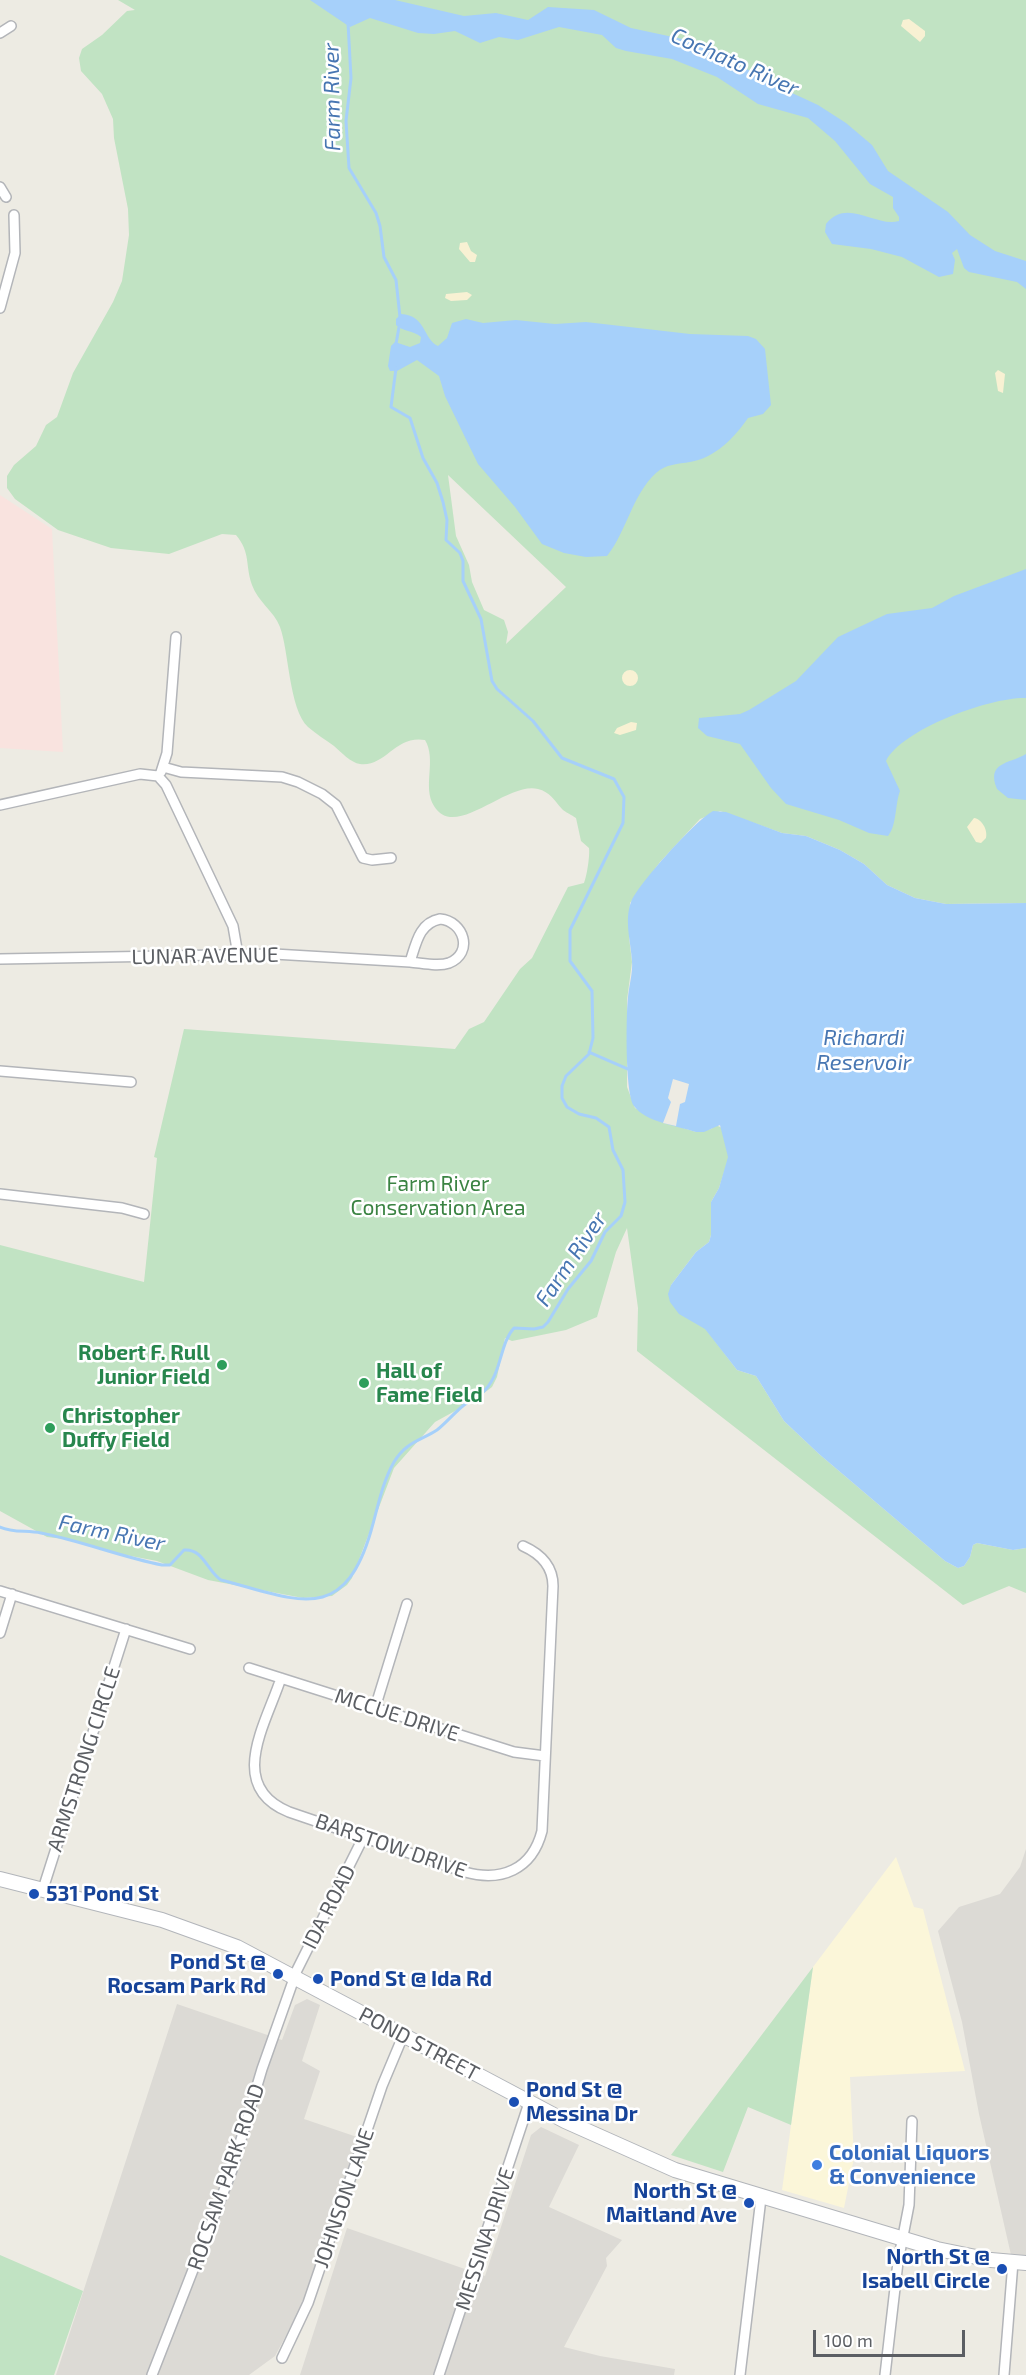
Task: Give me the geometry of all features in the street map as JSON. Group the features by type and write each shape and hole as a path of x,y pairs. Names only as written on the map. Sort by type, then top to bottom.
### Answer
{"main road":[{"name":"POND STREET","path":"0,1879 191,1929 237,1947 530,2103 607,2142 663,2166 761,2198 902,2239 963,2255 1020,2262"}],"street":[{"path":"0,33 11,26"},
{"path":"0,187 6,196"},
{"path":"0,308 15,253 14,215"},
{"path":"158,776 167,753 176,637"},
{"path":"163,767 181,772 282,777 322,794 336,805 363,858 372,860 391,858"},
{"path":"0,805 140,774 158,776 166,785 233,926 238,955"},
{"name":"LUNAR AVENUE","path":"0,959 284,954 410,962 443,964 454,960 463,945 459,927 445,919 427,924 420,933 410,962"},
{"path":"0,1071 131,1082"},
{"path":"0,1194 122,1208 144,1214"},
{"name":"BARSTOW DRIVE","path":"281,1678 254,1750 255,1771 262,1791 270,1802 282,1809 363,1838 473,1874 488,1876 510,1873 527,1860 540,1840 553,1579 546,1561 523,1546"},
{"path":"0,1591 190,1649"},
{"path":"0,1633 12,1594"},
{"path":"375,1707 407,1604"},
{"name":"ARMSTRONG CIRCLE","path":"43,1889 126,1629"},
{"name":"MCCUE DRIVE","path":"249,1668 514,1752 545,1756"},
{"name":"IDA ROAD","path":"294,1977 363,1838"},
{"name":"ROCSAM PARK ROAD","path":"152,2375 232,2170 262,2069 294,1977"},
{"name":"JOHNSON LANE","path":"282,2358 308,2304 382,2085 403,2036"},
{"name":"MESSINA DRIVE","path":"439,2375 530,2103"},
{"path":"885,2375 902,2239 909,2205 912,2121"},
{"path":"740,2375 761,2198"},
{"path":"1004,2375 1020,2262"}],"shaded area":[{"path":"0,495 52,529 63,752 0,748"},
{"path":"1026,1849 1026,2256 1011,2255 979,2114 962,2022 938,1931 959,1907 1000,1894 1020,1867"},
{"path":"896,1857 914,1907 923,1909 965,2071 850,2077 854,2158 844,2208 782,2190 813,1967"},
{"path":"307,1999 320,2005 302,2061 320,2071 304,2119 360,2138 304,2302 275,2356 249,2375 56,2375 177,2004 282,2040 295,2005"},
{"path":"541,2127 579,2145 549,2207 622,2240 606,2258 607,2266 564,2347 600,2356 675,2369 674,2375 300,2375 347,2228 485,2276 531,2135"}],"green space":[{"name":"Farm River Conservation Area","path":"118,0 1026,0 1026,903 946,904 915,898 887,885 864,864 840,850 806,836 782,833 720,811 700,819 660,862 630,903 629,937 632,962 627,1000 627,1087 635,1108 658,1120 696,1132 711,1129 716,1125 722,1128 729,1157 719,1188 711,1202 709,1242 696,1252 671,1285 696,1323 705,1328 737,1370 756,1376 784,1421 819,1454 945,1561 958,1568 964,1566 970,1557 973,1545 977,1543 1013,1550 1026,1548 1026,1593 1009,1586 963,1605 637,1351 638,1308 627,1228 616,1252 597,1317 566,1330 512,1341 505,1338 497,1377 492,1387 475,1400 435,1422 394,1468 352,1578 347,1585 332,1596 303,1598 208,1580 157,1561 110,1552 72,1540 47,1537 0,1511 0,1245 144,1282 157,1158 154,1157 184,1029 455,1049 469,1029 484,1022 520,969 532,958 568,887 584,883 589,860 589,848 581,841 576,818 563,810 552,797 542,790 525,789 512,793 468,814 455,817 443,815 431,799 430,756 425,740 406,742 377,761 360,764 308,727 302,719 293,694 280,627 252,585 246,553 236,535 222,534 169,554 111,548 58,530 15,499 7,488 7,476 14,465 36,446 46,425 57,417 73,373 113,302 122,281 129,235 128,209 114,138 113,119 102,94 81,71 79,58 82,49 102,35 127,11 135,10","holes":["448,475 566,587 506,644 508,632 504,620 484,610 472,582 469,565 456,536"]},
{"path":"813,1967 791,2125 748,2107 723,2172 671,2155"},
{"path":"0,2255 83,2291 54,2375 0,2375"}],"sand":[{"path":"909,19 925,31 925,36 920,42 901,26 903,20"},
{"path":"467,242 471,251 477,255 475,262 470,262 459,249 460,243"},
{"path":"467,292 472,295 467,300 451,301 445,298 446,294"},
{"path":"998,370 1005,374 1003,393 998,391 995,373"},
{"path":"630,670 636,672 638,678 636,684 630,686 624,684 622,678 624,672"},
{"path":"631,722 637,723 636,730 620,735 614,733 617,728"},
{"path":"974,818 984,825 986,832 986,838 981,843 976,842 967,827"}],"water":[{"path":"310,0 395,0 464,16 496,13 528,20 548,7 594,10 631,28 687,40 818,105 846,123 872,145 888,171 948,212 970,235 995,251 1026,261 1026,289 1017,282 969,272 964,268 957,249 952,253 955,260 953,274 939,277 902,257 871,249 832,244 825,232 826,224 834,216 852,213 881,221 899,221 893,208 893,197 870,184 835,141 808,118 758,104 717,77 672,59 616,48 602,35 559,27 518,40 499,37 480,43 455,31 434,34 418,33 370,18 350,27"},
{"path":"401,314 415,318 433,343 438,346 447,338 452,323 466,319 483,323 516,320 555,324 586,322 690,334 748,336 756,339 765,349 771,405 763,414 748,418 737,433 716,452 699,460 668,466 656,473 635,502 620,536 607,556 586,557 564,553 542,544 515,507 478,464 445,396 439,376 417,360 397,371 390,371 388,366 391,346 395,342 410,347 420,343 421,337 396,325 396,319"},
{"path":"1026,569 1026,698 991,703 948,717 895,749 886,761 900,791 893,826 888,836 869,833 839,820 786,804 771,788 740,744 707,736 698,728 699,718 740,714 796,681 838,637 887,614 932,608 954,596"},
{"path":"1026,754 1026,800 1008,798 997,789 994,774 1001,765"},
{"name":"Richardi Reservoir","path":"713,811 726,812 782,833 806,836 840,850 864,864 887,885 915,898 946,904 1026,903 1026,1548 1013,1550 977,1543 973,1545 970,1557 964,1566 958,1568 945,1561 819,1454 784,1421 756,1376 737,1370 705,1329 679,1314 670,1302 668,1294 671,1285 696,1252 709,1242 711,1202 719,1188 728,1157 720,1125 704,1132 696,1132 654,1120 634,1106 629,1086 627,1053 627,1006 632,966 628,917 631,902 636,893 656,867 705,816"}],"pier":[{"path":"673,1079 689,1084 685,1102 680,1104 676,1126 663,1123 671,1102 668,1098"}],"waterway":[{"name":"Farm River","path":"348,23 351,78 346,121 349,168 376,213 384,257 396,280 400,317"},
{"name":"Farm River","path":"396,344 399,327"},
{"name":"Farm River","path":"0,1527 56,1536 162,1565 170,1565 184,1550 190,1550 200,1556 221,1580 294,1598 314,1599 331,1594 346,1582 360,1561 386,1478 399,1455 408,1446 437,1430 464,1405 486,1389 495,1374 509,1334 514,1328 534,1329 543,1327 548,1322 568,1289 591,1261 605,1232 621,1216 625,1202 623,1170 613,1150 609,1127 596,1118 579,1114 567,1107 562,1098 562,1086 566,1076 589,1054 593,1038 592,991 570,961 570,930 623,823 624,797 614,779 562,758 533,721 497,689 492,681 481,619 463,581 463,561 460,553 446,540 447,520 437,483 423,458 410,418 391,407 396,368"},
{"path":"589,1052 628,1069"}],"place":[{"name":"Robert F. Rull Junior Field","path":"222,1365"},
{"name":"Hall of Fame Field","path":"364,1383"},
{"name":"Christopher Duffy Field","path":"50,1428"},
{"name":"531 Pond St","path":"34,1894"},
{"name":"Pond St @ Rocsam Park Rd","path":"278,1974"},
{"name":"Pond St @ Ida Rd","path":"318,1979"},
{"name":"Pond St @ Messina Dr","path":"514,2102"},
{"name":"Colonial Liquors & Convenience","path":"817,2165"},
{"name":"North St @ Maitland Ave","path":"749,2203"},
{"name":"North St @ Isabell Circle","path":"1002,2269"}],"water label":[{"name":"Cochato River","path":"735,62"}]}
